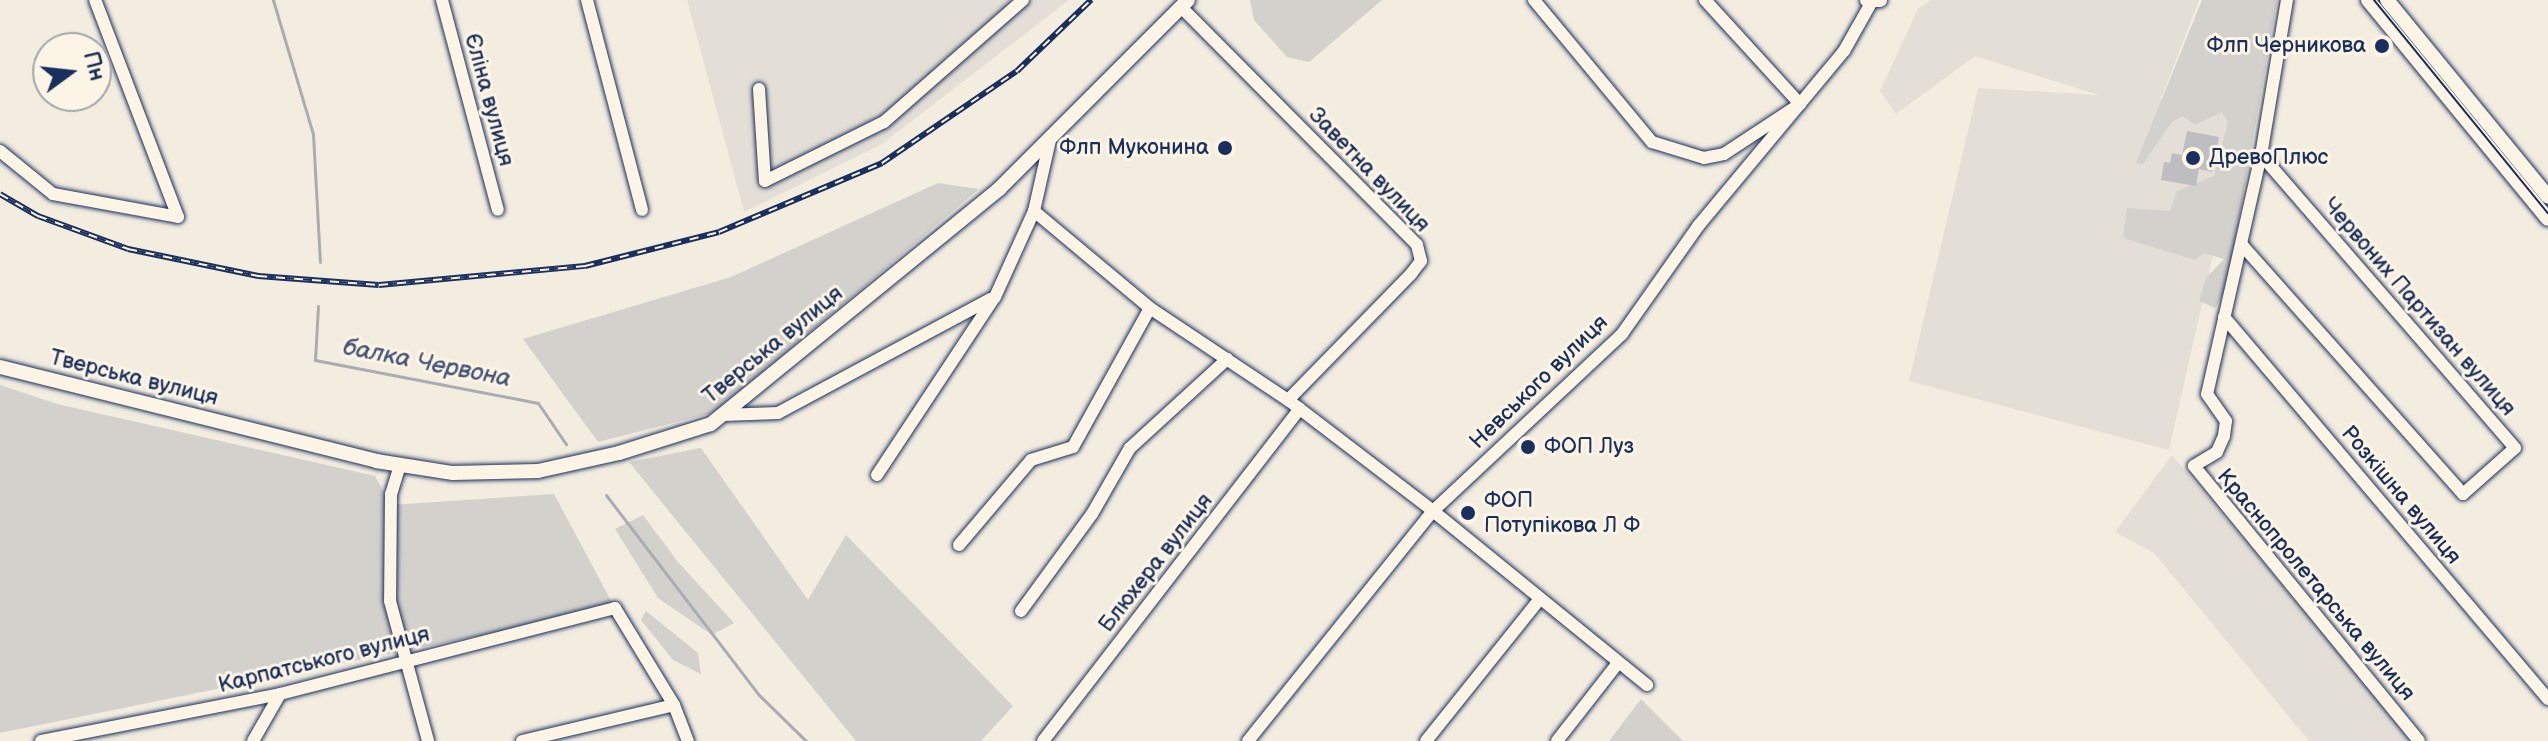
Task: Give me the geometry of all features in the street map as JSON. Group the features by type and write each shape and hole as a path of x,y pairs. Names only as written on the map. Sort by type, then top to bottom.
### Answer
{"main road":[{"path":"2368,0 2548,219"},
{"path":"2387,0 2548,197"},
{"name":"Тверська вулиця","path":"0,367 400,465 494,476 538,471 619,453 711,424 723,415 999,189 1184,3"}],"street":[{"path":"0,151 53,194 178,217 95,0"},
{"name":"Єліна вулиця","path":"442,0 498,210"},
{"path":"587,0 642,210"},
{"path":"759,89 765,181 884,122 1023,0"},
{"path":"1534,0 1652,142 1667,150 1704,158 1724,154 1800,104 1705,0"},
{"name":"Краснопролетарська вулиця","path":"2287,0 2261,155 2207,394 2226,421 2224,436 2217,452 2194,466 2419,741"},
{"name":"Невського вулиця","path":"1248,741 1433,511 1622,334 1699,225 1844,51 1873,1"},
{"name":"Заветна вулиця","path":"1184,3 1417,245 1421,261 1411,274 1288,400"},
{"path":"877,475 995,297 1034,211 1050,140"},
{"name":"Червоних Партизан вулиця","path":"2242,245 2463,494 2515,448 2261,155"},
{"path":"1034,211 1150,308 1288,400 1433,511 1647,685"},
{"path":"723,415 778,413 995,297"},
{"path":"959,545 1031,460 1073,447 1150,308"},
{"name":"Розкішна вулиця","path":"2224,317 2548,699"},
{"path":"1021,611 1092,514 1130,448 1227,359"},
{"name":"Блюхера вулиця","path":"1043,741 1300,409"},
{"path":"400,465 391,494 390,601 410,661 428,741"},
{"path":"1426,741 1539,600"},
{"name":"Карпатського вулиця","path":"41,741 280,694 615,608 674,705"},
{"path":"1557,741 1618,663"},
{"path":"253,741 280,694"},
{"path":"522,741 674,705 688,741"}],"shaded area":[{"path":"687,0 1069,0 882,144 744,212"},
{"path":"1250,0 1382,0 1309,62 1287,57 1254,20"},
{"path":"1930,0 2199,0 2161,99 2247,105 2169,450 1909,381 1978,88 2099,95 1975,56 1896,114 1880,91 1918,9"},
{"path":"2202,0 2277,0 2227,288 2215,308 2199,301 2206,278 2224,259 2204,253 2195,260 2123,238 2127,208 2170,211 2177,191 2214,176 2228,122 2222,112 2195,125 2183,116 2172,122 2143,164 2136,163"},
{"path":"938,183 979,189 716,412 598,442 523,339 731,277"},
{"path":"0,385 57,404 375,476 391,505 554,494 615,608 0,733"},
{"path":"701,448 808,600 846,535 1013,706 981,741 856,741 629,462"},
{"path":"2172,455 2413,741 2309,741 2154,553 2115,532"},
{"path":"643,515 678,562 734,623 712,635 658,598 615,529"},
{"path":"646,611 698,653 701,674 673,660 641,620"},
{"path":"1641,699 1683,741 1609,741"}],"building":[{"name":"ДревоПлюс","path":"2187,131 2219,137 2212,172 2199,169 2196,186 2161,180 2164,162 2170,163 2172,153 2182,155"}],"waterway":[{"name":"балка Червона","path":"273,0 313,134 320,262"},
{"name":"балка Червона","path":"318,306 315,360 538,403 566,444"},
{"name":"балка Червона","path":"606,495 759,695 806,741"}],"tram line":[{"path":"2374,0 2548,213"}],"railway":[{"path":"0,194 38,216 128,249 258,276 379,285 585,266 719,232 882,163 1017,71 1091,0"}],"place":[{"name":"Флп Черникова","path":"2382,46"},
{"name":"Флп Муконина","path":"1225,148"},
{"name":"ДревоПлюс","path":"2193,158"},
{"name":"ФОП Луз","path":"1528,447"},
{"name":"ФОП Потупікова Л Ф","path":"1468,513"}]}
